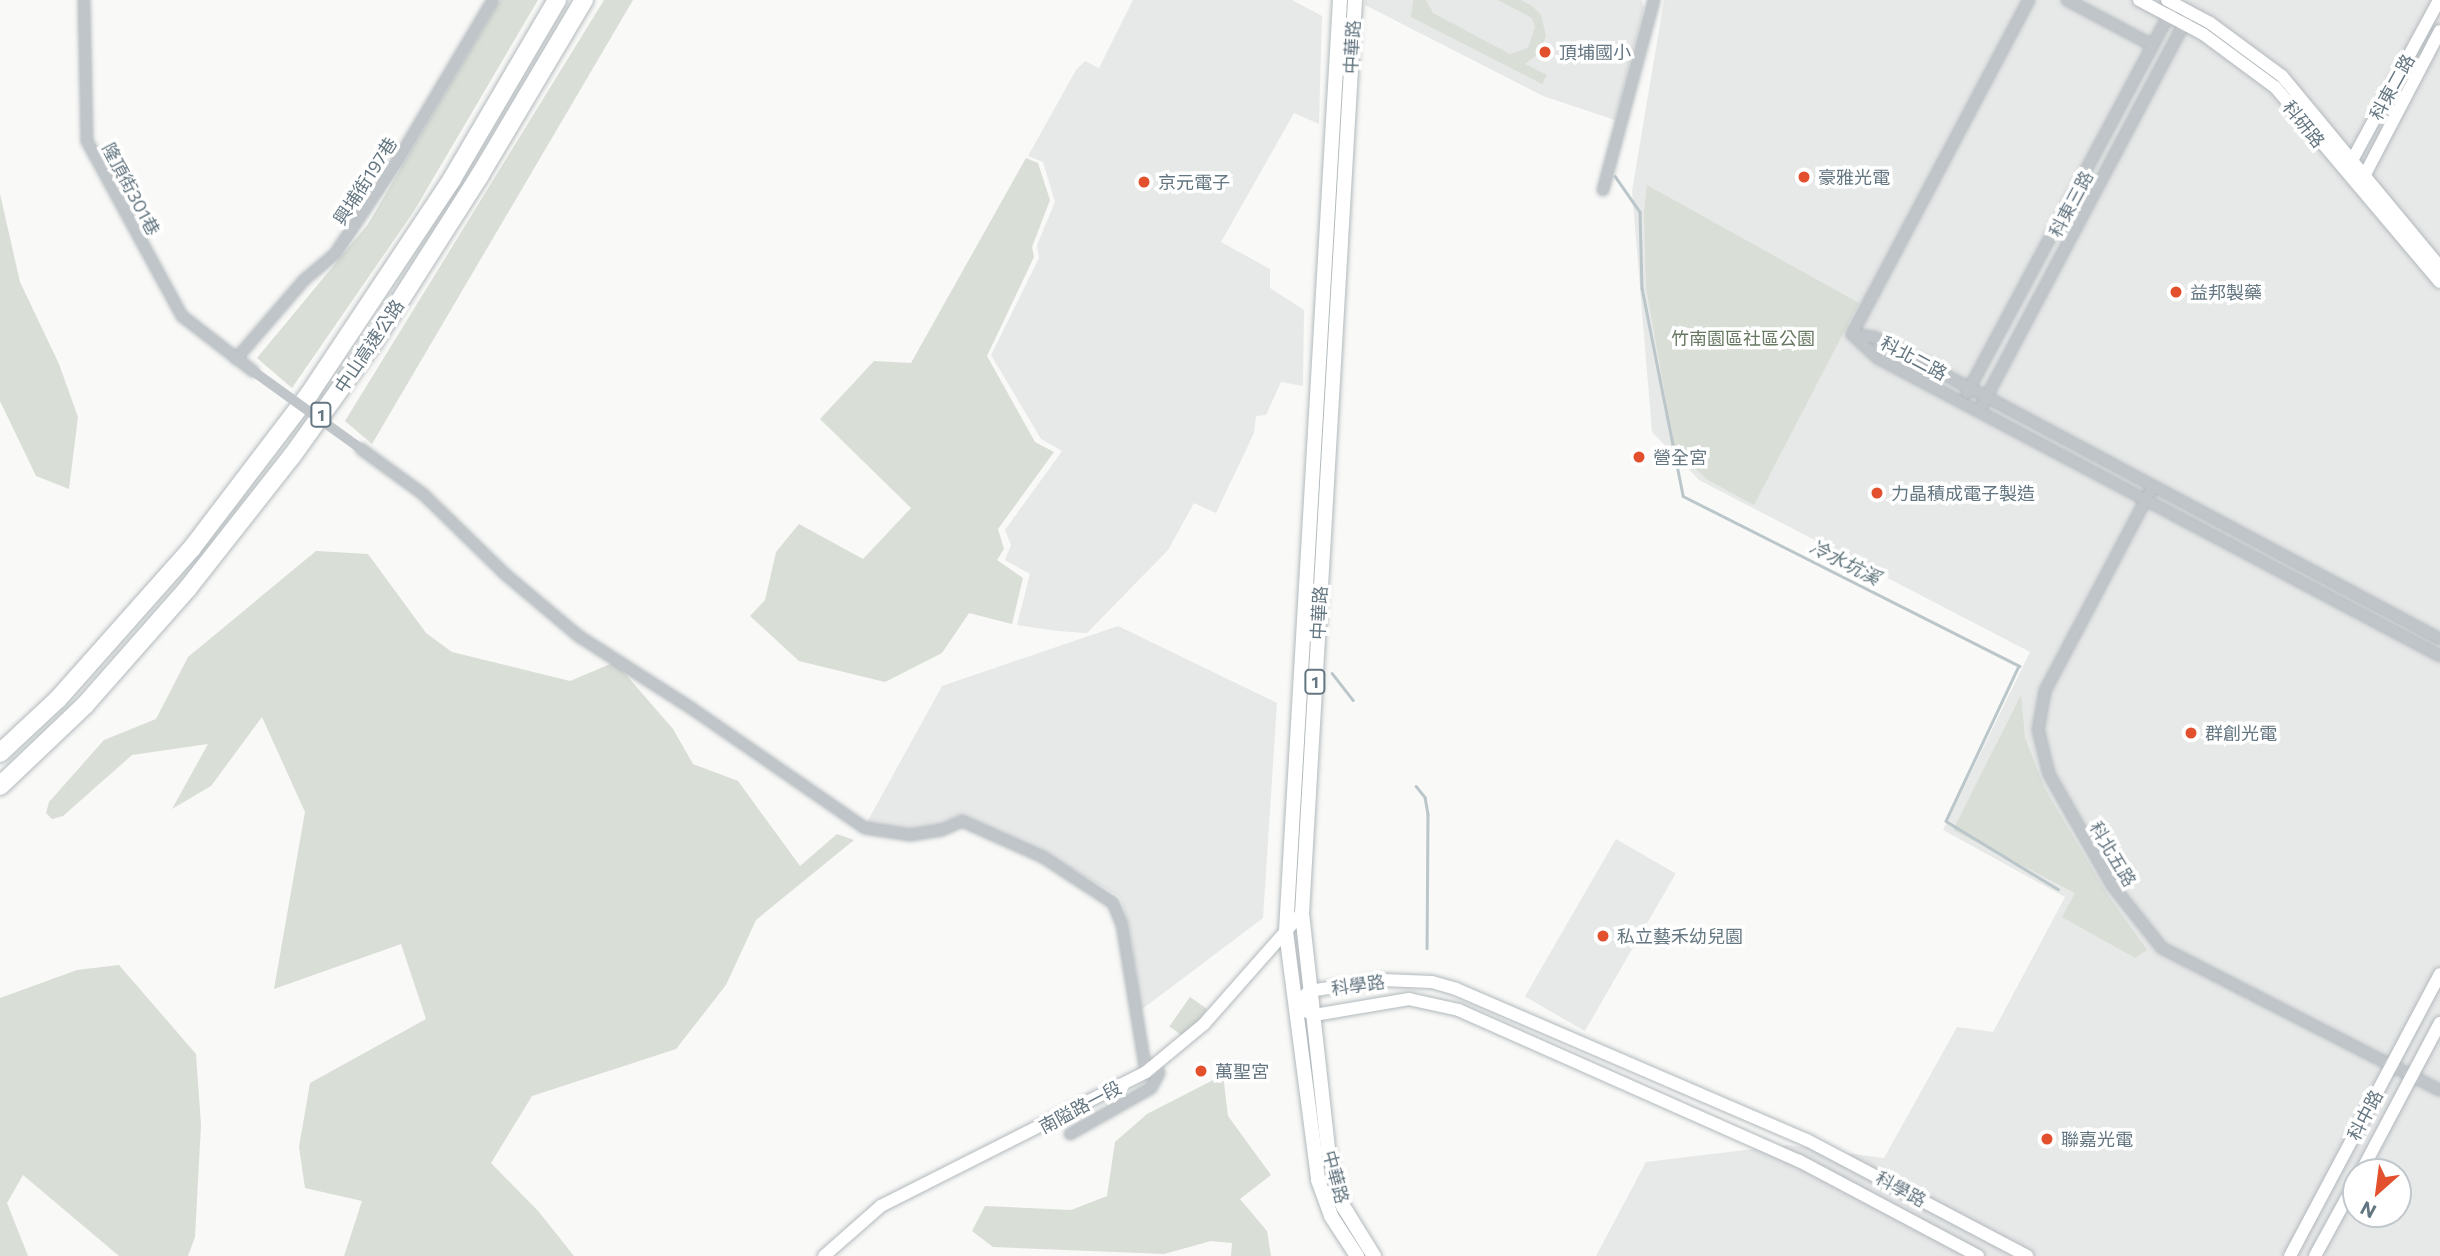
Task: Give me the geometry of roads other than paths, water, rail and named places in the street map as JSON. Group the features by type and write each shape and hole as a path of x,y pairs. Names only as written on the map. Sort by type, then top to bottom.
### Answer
{"highway":[{"name":"中山高速公路","path":"0,754 58,699 192,548 310,393 452,179 557,0"},
{"name":"中山高速公路","path":"0,786 85,705 188,588 292,456 387,321 584,0"}],"main road":[{"name":"中華路","path":"1340,0 1304,751 1302,913 1328,1150 1337,1190 1354,1229 1374,1256"},
{"name":"中華路","path":"1355,0 1304,751 1286,932 1318,1180 1331,1216 1357,1256"}],"street":[{"name":"隆頂街301巷","path":"84,0 87,141 182,316 236,359 423,494 506,575 580,637 865,828 910,835 942,831 962,821 1043,857 1113,903 1122,924 1150,1069"},
{"name":"興埔街197巷","path":"236,359 304,281 335,254 398,160 493,0"},
{"path":"1603,190 1654,0"},
{"path":"1852,334 2028,0"},
{"path":"2067,0 2152,46"},
{"name":"科研路","path":"2139,0 2170,6 2274,87 2357,189 2440,282"},
{"name":"科東二路","path":"2345,174 2439,0"},
{"name":"科東三路","path":"1962,402 2152,46 2170,6"},
{"name":"科東三路","path":"1979,411 2187,18"},
{"name":"科研路","path":"2187,18 2282,76 2440,267"},
{"name":"科東二路","path":"2357,189 2440,31"},
{"path":"2412,50 2426,58"},
{"name":"科北二路","path":"1852,334 1876,338 2440,639"},
{"name":"科北二路","path":"1852,334 1878,358 2440,656"},
{"name":"科北五路","path":"2153,486 2045,691 2038,729 2049,774 2112,886 2162,947 2390,1067 2440,1090"},
{"name":"南隘路一段","path":"824,1256 881,1206 1150,1069 1204,1024 1302,913"},
{"name":"科中路","path":"2290,1256 2440,974"},
{"name":"科學路","path":"1978,1256 1790,1157 1459,1010 1409,999 1388,1000 1314,1016 1295,1006 1310,991 1406,980 1456,989 1807,1140 2027,1256"},
{"name":"科中路","path":"2369,1158 2440,1023"},
{"path":"1070,1133 1151,1088 1159,1073 1150,1069"},
{"path":"2315,1256 2342,1207"}],"waterway":[{"name":"冷水坑溪","path":"1615,176 1640,212 1642,288 1683,496 2019,666 1946,821 2058,889"},
{"path":"1332,673 1353,700"},
{"path":"1416,786 1425,797 1428,814 1427,948"}],"place":[{"name":"頂埔國小","path":"1545,52"},
{"name":"豪雅光電","path":"1804,177"},
{"name":"京元電子","path":"1144,182"},
{"name":"益邦製藥","path":"2176,292"},
{"name":"營全宮","path":"1639,457"},
{"name":"力晶積成電子製造","path":"1877,493"},
{"name":"群創光電","path":"2191,733"},
{"name":"私立藝禾幼兒園","path":"1603,936"},
{"name":"萬聖宮","path":"1201,1071"},
{"name":"聯嘉光電","path":"2047,1139"}],"park label":[{"name":"竹南園區社區公園","path":"1743,338"}]}
